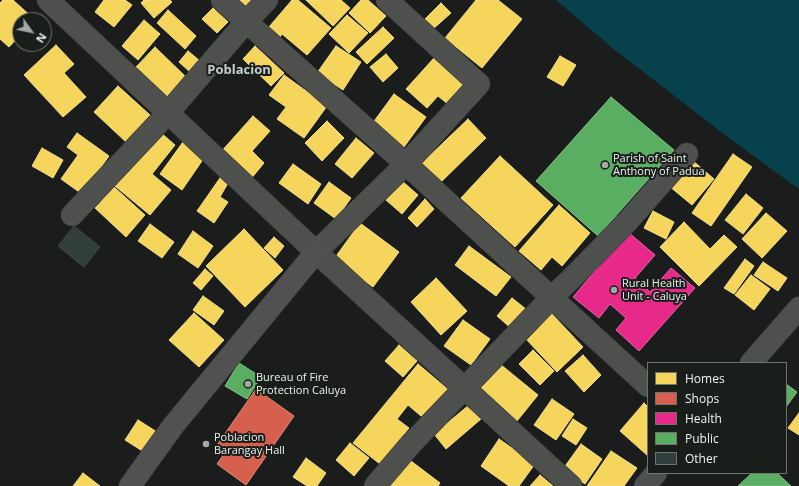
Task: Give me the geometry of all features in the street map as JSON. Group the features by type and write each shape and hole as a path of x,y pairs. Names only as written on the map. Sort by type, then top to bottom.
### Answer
{"main road":[{"path":"130,486 173,426 316,252"}],"street":[{"path":"48,0 316,252 571,486"},
{"path":"222,0 406,164 624,366 647,385"},
{"path":"72,215 168,113 246,22 267,0"},
{"path":"316,252 406,164 479,84 387,0"},
{"path":"376,486 410,445 551,298 628,221 687,154"},
{"path":"752,362 799,308"},
{"path":"645,486 655,474"}],"water":[{"path":"556,0 799,0 799,189 729,138 611,47"}],"building: Homes":[{"path":"3,0 13,0 26,12 12,12 12,44 9,47 0,39 0,3"},
{"path":"104,0 125,0 132,5 114,27 95,12"},
{"path":"144,0 170,0 172,2 154,18 141,3"},
{"path":"239,0 252,0 246,7"},
{"path":"292,0 298,0 331,28 307,55 282,34 280,37 269,27"},
{"path":"306,0 341,0 350,8 333,26"},
{"path":"361,0 368,0 386,16 370,33 349,13"},
{"path":"476,0 498,0 522,19 482,68 445,38"},
{"path":"441,3 451,13 433,29 424,20"},
{"path":"213,8 228,22 217,33 202,19"},
{"path":"168,10 196,36 185,49 157,23"},
{"path":"347,15 368,33 349,53 329,34"},
{"path":"144,20 160,34 138,60 122,46"},
{"path":"383,27 394,38 367,64 356,52"},
{"path":"56,45 74,64 64,73 86,97 63,117 24,75 49,52 52,52 52,49"},
{"path":"255,46 284,73 271,86 243,59"},
{"path":"336,46 361,62 343,90 317,73"},
{"path":"155,47 187,78 169,98 136,67"},
{"path":"188,51 200,61 190,72 179,62"},
{"path":"386,54 398,68 383,82 370,67"},
{"path":"560,56 576,65 563,86 547,77"},
{"path":"434,58 466,86 449,105 438,96 427,108 406,89"},
{"path":"284,75 327,106 304,138 277,119 286,107 269,95"},
{"path":"118,86 150,115 126,142 94,112"},
{"path":"394,94 426,117 404,147 372,124"},
{"path":"253,116 270,131 252,151 264,163 250,180 220,153"},
{"path":"468,119 486,138 440,183 421,164"},
{"path":"327,121 344,138 322,161 305,143"},
{"path":"160,132 175,145 152,174 171,190 150,215 115,186"},
{"path":"77,133 109,156 82,194 61,179 78,155 67,147"},
{"path":"356,138 374,153 352,178 335,164"},
{"path":"183,142 204,158 182,190 160,174"},
{"path":"42,148 63,160 53,178 32,166"},
{"path":"733,154 752,167 711,226 692,213"},
{"path":"500,156 553,205 515,247 461,198"},
{"path":"692,160 714,179 692,205 669,186"},
{"path":"293,164 321,184 308,204 279,183"},
{"path":"220,178 228,183 220,197 228,202 214,223 197,211"},
{"path":"402,181 418,195 402,214 386,200"},
{"path":"329,182 351,198 336,219 314,203"},
{"path":"114,187 145,215 126,237 95,208"},
{"path":"746,194 763,208 743,234 725,220"},
{"path":"425,199 434,209 417,227 408,218"},
{"path":"559,205 590,233 562,266 552,257 541,270 519,251"},
{"path":"653,211 674,222 666,239 644,228"},
{"path":"766,213 787,231 762,258 742,239"},
{"path":"684,222 710,249 724,235 737,247 699,286 660,247"},
{"path":"360,223 399,252 373,287 334,259"},
{"path":"150,224 174,242 162,258 138,241"},
{"path":"244,229 283,270 245,307 206,266"},
{"path":"193,231 213,246 198,268 178,254"},
{"path":"274,237 284,246 275,258 264,248"},
{"path":"469,246 511,277 496,296 455,265"},
{"path":"745,259 754,266 734,294 724,288"},
{"path":"763,262 787,278 778,291 754,275"},
{"path":"205,269 213,276 201,290 193,283"},
{"path":"751,275 770,289 754,310 735,295"},
{"path":"436,278 467,311 441,335 411,302"},
{"path":"203,296 224,311 214,325 193,310"},
{"path":"512,298 527,310 512,329 497,316"},
{"path":"194,313 224,340 199,367 169,340"},
{"path":"551,313 583,347 557,372 525,338"},
{"path":"463,320 490,339 471,365 444,346"},
{"path":"399,345 417,361 403,377 385,361"},
{"path":"533,350 554,371 540,385 519,364"},
{"path":"583,355 601,375 584,392 565,371"},
{"path":"418,364 451,392 427,421 408,405 397,419 409,428 380,464 353,443"},
{"path":"500,364 538,395 517,421 479,389"},
{"path":"552,399 574,414 556,440 534,425"},
{"path":"644,403 647,406 647,455 620,431"},
{"path":"469,405 481,419 446,449 434,434"},
{"path":"799,413 799,435 788,428"},
{"path":"573,419 587,428 576,445 562,436"},
{"path":"138,420 157,432 144,452 125,440"},
{"path":"499,439 535,464 519,486 509,486 481,466"},
{"path":"350,443 369,458 354,476 336,460"},
{"path":"581,444 602,459 585,484 563,469"},
{"path":"611,451 637,468 624,486 587,486"},
{"path":"306,458 326,473 317,486 307,486 293,477"},
{"path":"407,458 440,483 438,486 386,486"},
{"path":"83,473 100,486 73,486"},
{"path":"540,475 553,486 530,486"}],"building: Shops":[{"path":"256,389 294,416 246,485 217,464 224,454 215,448"}],"building: Health":[{"name":"Rural Health Unit - Caluya","path":"628,232 655,255 635,278 650,292 671,268 695,288 639,351 616,330 626,318 610,304 599,318 573,297"}],"building: Public":[{"name":"Parish of Saint Anthony of Padua","path":"611,97 674,150 598,236 536,181"},
{"path":"239,363 261,377 247,399 225,386"},
{"path":"787,385 797,392 787,406"},
{"path":"751,474 778,474 791,486 738,486"}],"building: Other":[{"path":"74,226 100,247 84,267 58,246"}],"place":[{"name":"Parish of Saint Anthony of Padua","path":"605,165"},
{"name":"Rural Health Unit - Caluya","path":"614,290"},
{"name":"Bureau of Fire Protection Caluya","path":"248,384"},
{"name":"Poblacion Barangay Hall","path":"206,444"}],"district":[{"name":"Poblacion","path":"239,70"}]}
